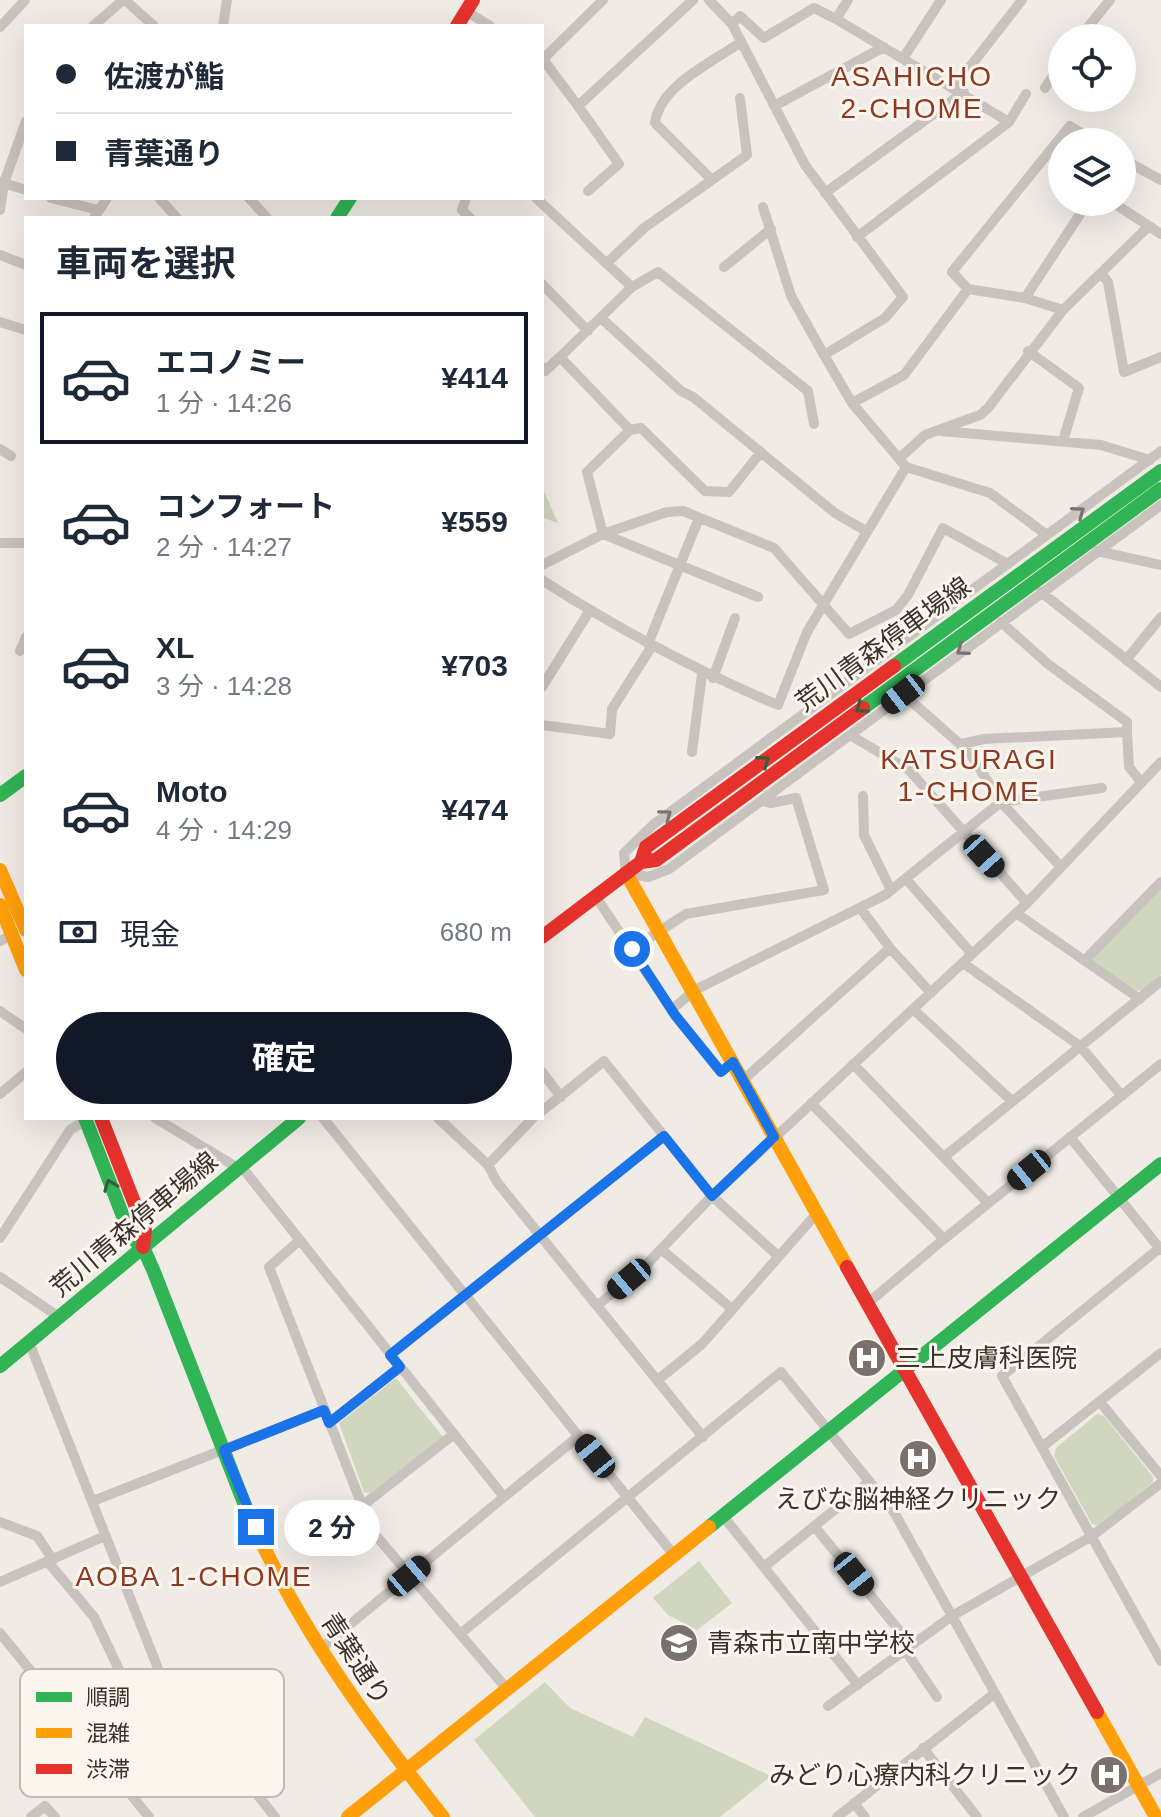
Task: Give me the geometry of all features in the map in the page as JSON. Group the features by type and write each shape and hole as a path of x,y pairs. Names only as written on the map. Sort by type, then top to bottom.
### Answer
{"street":[{"path":"0,27 25,0"},
{"path":"95,24 124,0 152,24"},
{"path":"223,24 227,0"},
{"path":"544,56 603,0"},
{"path":"578,106 693,0"},
{"path":"709,0 732,24 794,148 903,297 885,318 824,355"},
{"path":"836,19 848,0"},
{"path":"904,57 941,0"},
{"path":"825,193 960,89 1022,0"},
{"path":"1090,24 1110,0"},
{"path":"458,24 469,5 488,24"},
{"path":"732,24 740,16 764,38 814,8 960,89 1009,122"},
{"path":"712,180 655,123 657,110 683,81 741,42"},
{"path":"774,106 884,47"},
{"path":"544,61 619,164 588,191"},
{"path":"1045,88 1048,83"},
{"path":"857,237 1009,122 1026,94"},
{"path":"607,263 644,228 747,155 740,98"},
{"path":"0,210 2,182 24,130"},
{"path":"1048,153 952,272 968,289 1025,298 1063,310"},
{"path":"1136,167 1161,180"},
{"path":"2,182 24,189"},
{"path":"57,200 96,214"},
{"path":"161,200 175,216"},
{"path":"251,200 265,216"},
{"path":"538,200 632,287"},
{"path":"763,207 791,296 852,403 874,432 904,462 990,493 1047,535"},
{"path":"1025,298 1079,216"},
{"path":"1134,216 1161,234"},
{"path":"544,581 708,676 778,705 807,632 904,462 935,430 980,415 1063,310 1149,226"},
{"path":"724,267 771,229"},
{"path":"0,255 24,264"},
{"path":"544,370 632,287 658,272 808,391 814,424"},
{"path":"1101,273 1108,282 1124,372 1161,357"},
{"path":"544,286 588,331"},
{"path":"852,403 904,375 968,289"},
{"path":"601,318 681,391 693,397 835,513 866,531"},
{"path":"0,322 24,329"},
{"path":"1028,351 1079,388 1063,441"},
{"path":"560,357 630,430"},
{"path":"603,534 587,472 630,430 641,428 705,491 729,492 761,452"},
{"path":"935,430 1101,445 1150,460"},
{"path":"0,449 11,456"},
{"path":"1156,1817 774,1137 695,990 626,873 624,853 654,824 1161,451"},
{"name":"荒川青森停車場線","path":"992,611 1161,471"},
{"name":"荒川青森停車場線","path":"544,936 641,862 646,847 992,611 1161,489"},
{"path":"626,873 648,877 669,869 903,694 992,611 1041,592 1161,505"},
{"path":"544,564 603,534 667,512 683,511 774,548 849,634 896,610 908,595 943,528 1008,564"},
{"path":"544,725 610,734 612,709 650,645 699,518"},
{"path":"603,534 758,597"},
{"path":"0,543 24,543"},
{"path":"1097,551 1161,565"},
{"path":"1041,592 1161,687"},
{"path":"544,684 590,610"},
{"path":"992,611 1048,664 1127,722 1129,767 1141,782"},
{"path":"1126,660 1161,617"},
{"path":"692,752 708,676 735,618"},
{"path":"20,651 24,642"},
{"path":"903,694 961,744 1001,802 1061,867"},
{"path":"961,744 984,739 1127,732"},
{"path":"850,735 901,762 1027,903"},
{"path":"598,1305 1027,903 1161,762"},
{"path":"3,787 24,777"},
{"path":"671,1010 695,990 861,909 906,879 1001,802 1102,788"},
{"path":"863,796 864,835 891,890"},
{"path":"632,949 686,914 824,890 796,798 771,803 762,801"},
{"path":"0,870 24,960"},
{"path":"906,879 972,954"},
{"path":"1085,960 1161,882"},
{"path":"596,897 671,1010 721,1072 733,1062"},
{"path":"0,905 18,931"},
{"path":"861,909 890,948 931,993"},
{"path":"1016,913 1140,999"},
{"path":"743,1080 890,948"},
{"path":"963,963 1080,1046 1122,1096"},
{"path":"944,1157 1161,981"},
{"path":"913,1009 1012,1101"},
{"path":"0,1011 24,1028"},
{"path":"544,1110 604,1061 712,1196 777,1255"},
{"path":"853,1064 988,1203"},
{"path":"868,1303 1161,1064"},
{"path":"0,1094 24,1074"},
{"path":"544,1075 561,1097"},
{"path":"811,1103 944,1239"},
{"path":"0,1238 70,1130 84,1120"},
{"path":"85,1120 131,1237 143,1247"},
{"path":"102,1120 145,1230 143,1247"},
{"path":"158,1120 239,1167 504,1497"},
{"name":"荒川青森停車場線","path":"0,1366 295,1120"},
{"path":"325,1120 674,1555"},
{"path":"440,1120 488,1165 497,1182 703,1437"},
{"path":"488,1165 526,1120"},
{"path":"390,1355 664,1136"},
{"path":"1070,1137 1160,1249 1002,1376 1159,1654"},
{"path":"348,1817 1161,1164"},
{"path":"659,1379 702,1344 817,1213"},
{"path":"300,1240 269,1267 362,1506 376,1536 507,1689"},
{"name":"青葉通り","path":"143,1247 271,1561 319,1650 365,1719 443,1817"},
{"path":"661,1249 732,1309"},
{"path":"0,1277 59,1317"},
{"path":"29,1342 158,1669"},
{"path":"1042,1447 1160,1355"},
{"path":"329,1423 400,1367"},
{"path":"460,1634 781,1372 894,1512 1064,1817"},
{"path":"1100,1402 1161,1476"},
{"path":"93,1501 324,1410"},
{"path":"362,1506 454,1434"},
{"path":"319,1650 579,1436"},
{"path":"765,1566 869,1482"},
{"path":"828,1706 952,1616 1092,1536 1161,1483"},
{"path":"723,1516 858,1685"},
{"path":"0,1522 37,1536 50,1561 94,1617 119,1669"},
{"path":"815,1527 908,1647 937,1697"},
{"path":"0,1582 105,1536"},
{"path":"0,1633 29,1669"},
{"path":"837,1817 994,1694"},
{"path":"923,1748 977,1817"},
{"path":"1083,1817 1161,1773"},
{"path":"133,1797 149,1817"},
{"path":"259,1797 275,1817"},
{"path":"854,1803 865,1817"},
{"path":"31,1817 45,1806 55,1817"}],"green space":[{"path":"544,492 558,523 544,518"},
{"path":"1161,888 1161,975 1142,991 1136,990 1093,961 1093,956"},
{"path":"396,1378 443,1437 370,1493 364,1492 339,1423"},
{"path":"1097,1414 1104,1416 1153,1477 1153,1482 1099,1526 1092,1524 1054,1456 1056,1448"},
{"path":"699,1561 732,1603 697,1630 668,1615 653,1598"},
{"path":"545,1682 570,1708 633,1737 645,1717 771,1776 720,1817 535,1817 474,1740"}],"traffic: fast":[{"path":"338,216 349,200"},
{"path":"894,666 1161,471"},
{"path":"863,708 1161,489"},
{"path":"0,795 24,777"},
{"path":"86,1120 131,1237 143,1247 154,1272 246,1508"},
{"path":"0,1366 297,1120"},
{"path":"709,1527 1161,1164"}],"traffic: slow":[{"path":"0,870 24,925"},
{"path":"626,873 847,1267"},
{"path":"0,905 24,965"},
{"path":"246,1508 287,1591 334,1669 443,1817"},
{"path":"348,1817 709,1527"},
{"path":"1097,1712 1156,1817"}],"traffic: jam":[{"path":"458,24 473,0"},
{"path":"641,862 646,847 894,666"},
{"path":"544,935 641,862 656,860 863,708"},
{"path":"102,1120 145,1230 143,1247"},
{"path":"847,1267 1097,1712"}],"place":[{"name":"三上皮膚科医院","path":"867,1358"},
{"name":"えびな脳神経クリニック","path":"918,1459"},
{"name":"青森市立南中学校","path":"679,1643"},
{"name":"みどり心療内科クリニック","path":"1109,1775"}],"district":[{"name":"ASAHICHO 2-CHOME","path":"912,92"},
{"name":"KATSURAGI 1-CHOME","path":"969,775"},
{"name":"AOBA 1-CHOME","path":"194,1576"}],"route":[{"path":"256,1527 224,1450 324,1410 329,1423 400,1367 390,1355 664,1136 712,1196 774,1137 733,1062 721,1072 671,1010 632,949"}]}
